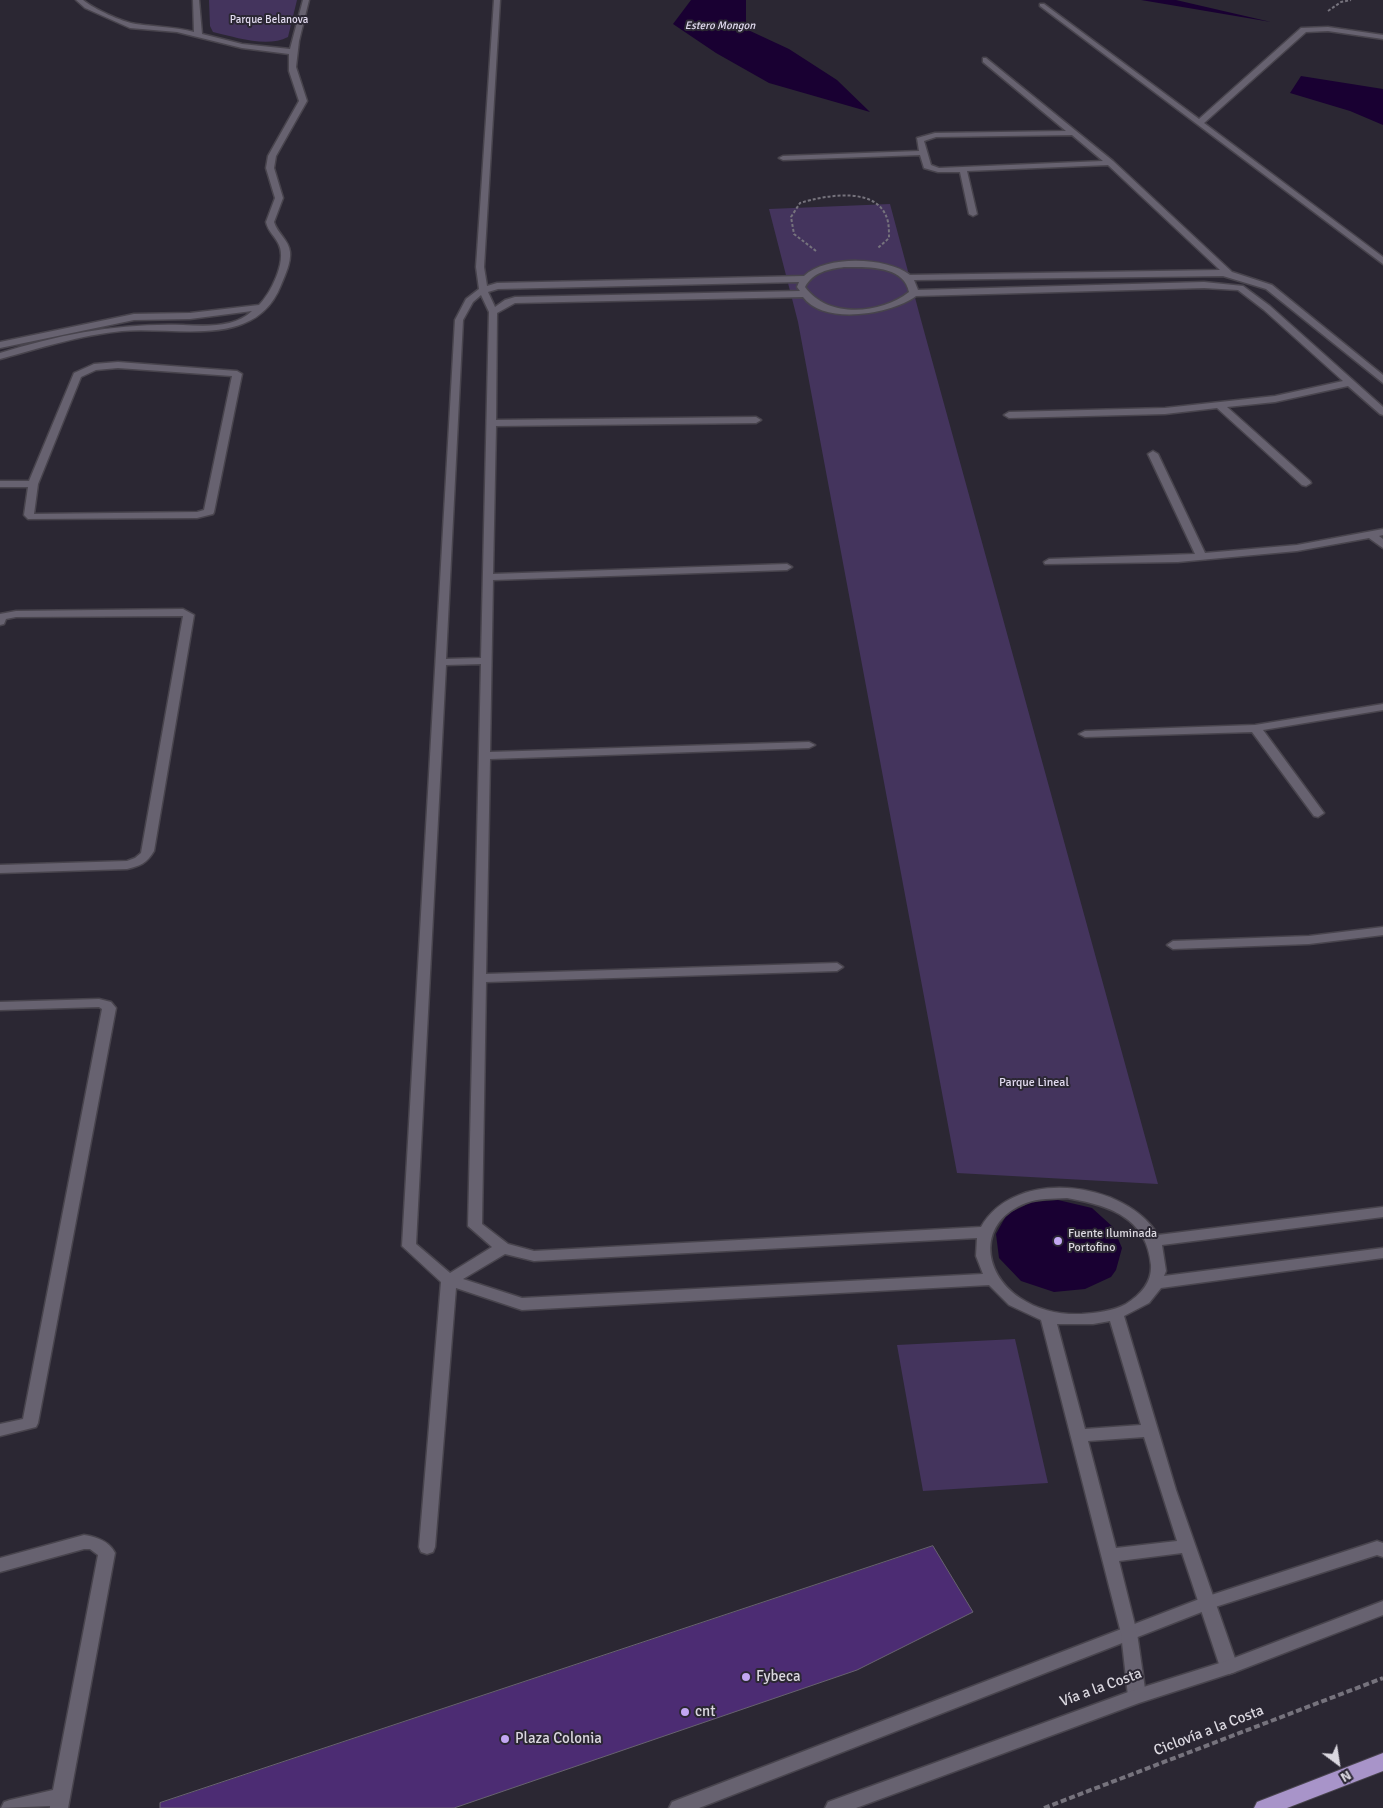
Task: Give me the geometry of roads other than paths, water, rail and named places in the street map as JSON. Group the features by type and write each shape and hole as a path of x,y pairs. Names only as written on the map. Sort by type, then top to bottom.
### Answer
{"highway":[{"path":"1264,1808 1383,1762"}],"street":[{"path":"79,0 87,6 133,26 177,30 242,46 294,52"},
{"path":"196,0 198,34"},
{"path":"0,356 27,347 79,335 148,326 205,328 230,325 248,320 270,298 286,258 285,245 270,223 271,214 279,202 279,198 270,168 272,156 303,100 303,94 292,69 306,0"},
{"path":"497,0 480,266 483,290 493,312 475,1226 503,1248 534,1256 985,1232"},
{"path":"1042,5 1383,262"},
{"path":"1198,123 1304,30 1328,29 1383,37"},
{"path":"986,60 1110,163 1230,275 1240,288 1267,308 1383,412"},
{"path":"1072,133 935,135 920,140 928,167 938,170 1110,163"},
{"path":"783,158 923,153"},
{"path":"963,169 973,214"},
{"path":"844,264 881,266 897,271 908,278 914,285 914,293 908,300 880,310 862,312 826,307 813,302 804,294 801,287 804,279 813,272 844,264"},
{"path":"908,278 1223,273 1269,287 1383,380"},
{"path":"804,279 497,286 483,290 469,298 458,320 409,1246 449,1280 522,1304 991,1279"},
{"path":"914,293 1204,285 1240,288"},
{"path":"493,312 508,302 515,300 804,294"},
{"path":"0,345 50,333 138,317 207,315 259,308"},
{"path":"205,328 207,315"},
{"path":"138,317 148,326"},
{"path":"118,365 236,374 209,512 197,515 36,518 29,515 33,484 76,375 81,372 94,367 118,365"},
{"path":"1009,415 1165,411 1275,399 1349,383"},
{"path":"1219,405 1306,483"},
{"path":"491,423 756,420"},
{"path":"1153,454 1201,557"},
{"path":"0,484 33,484"},
{"path":"1049,562 1201,557 1297,548 1383,532"},
{"path":"1371,534 1383,545"},
{"path":"488,577 787,567"},
{"path":"0,622 1,618 16,614 183,612 189,615 150,842 145,857 138,862 127,864 0,869"},
{"path":"440,662 486,661"},
{"path":"1085,734 1255,728 1383,707"},
{"path":"1255,728 1318,813"},
{"path":"484,756 809,745"},
{"path":"1173,945 1309,940 1383,931"},
{"path":"480,978 837,967"},
{"path":"0,1006 99,1003 109,1008 30,1423 0,1430"},
{"path":"1067,1193 1094,1197 1120,1207 1140,1222 1154,1241 1160,1262 1156,1283 1147,1296 1116,1315 1095,1320 1071,1320 1048,1316 1024,1307 1005,1295 991,1279 984,1263 982,1248 985,1232 996,1215 1016,1202 1040,1195 1067,1193"},
{"path":"1154,1241 1383,1212"},
{"path":"449,1280 503,1248"},
{"path":"1156,1283 1383,1253"},
{"path":"427,1547 449,1280"},
{"path":"1116,1315 1151,1431 1229,1667"},
{"path":"1048,1316 1129,1633 1137,1696"},
{"path":"1078,1435 1151,1431"},
{"path":"0,1566 84,1542 94,1543 107,1554 59,1802 10,1808"},
{"path":"1109,1556 1188,1546"},
{"path":"678,1808 1208,1603 1377,1548 1383,1550"},
{"name":"Vía a la Costa","path":"834,1808 1137,1696 1229,1667 1383,1608"}],"water":[{"name":"Estero Mongon","path":"691,0 746,0 746,29 789,49 837,80 870,112 769,83 716,53 673,24"},
{"path":"1141,0 1176,0 1271,22"},
{"path":"1301,76 1383,89 1383,125 1350,111 1290,93"},
{"name":"Fuente Iluminada Portofino","path":"1058,1200 1092,1208 1113,1227 1122,1248 1116,1270 1111,1277 1085,1289 1054,1292 1021,1281 999,1258 996,1234 1007,1214 1032,1202"}],"place":[{"name":"Fuente Iluminada Portofino","path":"1058,1241"},
{"name":"Fybeca","path":"746,1677"},
{"name":"cnt","path":"685,1712"},
{"name":"Plaza Colonia","path":"505,1739"}],"park label":[{"name":"Parque Belanova","path":"269,20"},
{"name":"Parque Lineal","path":"1034,1083"}]}
